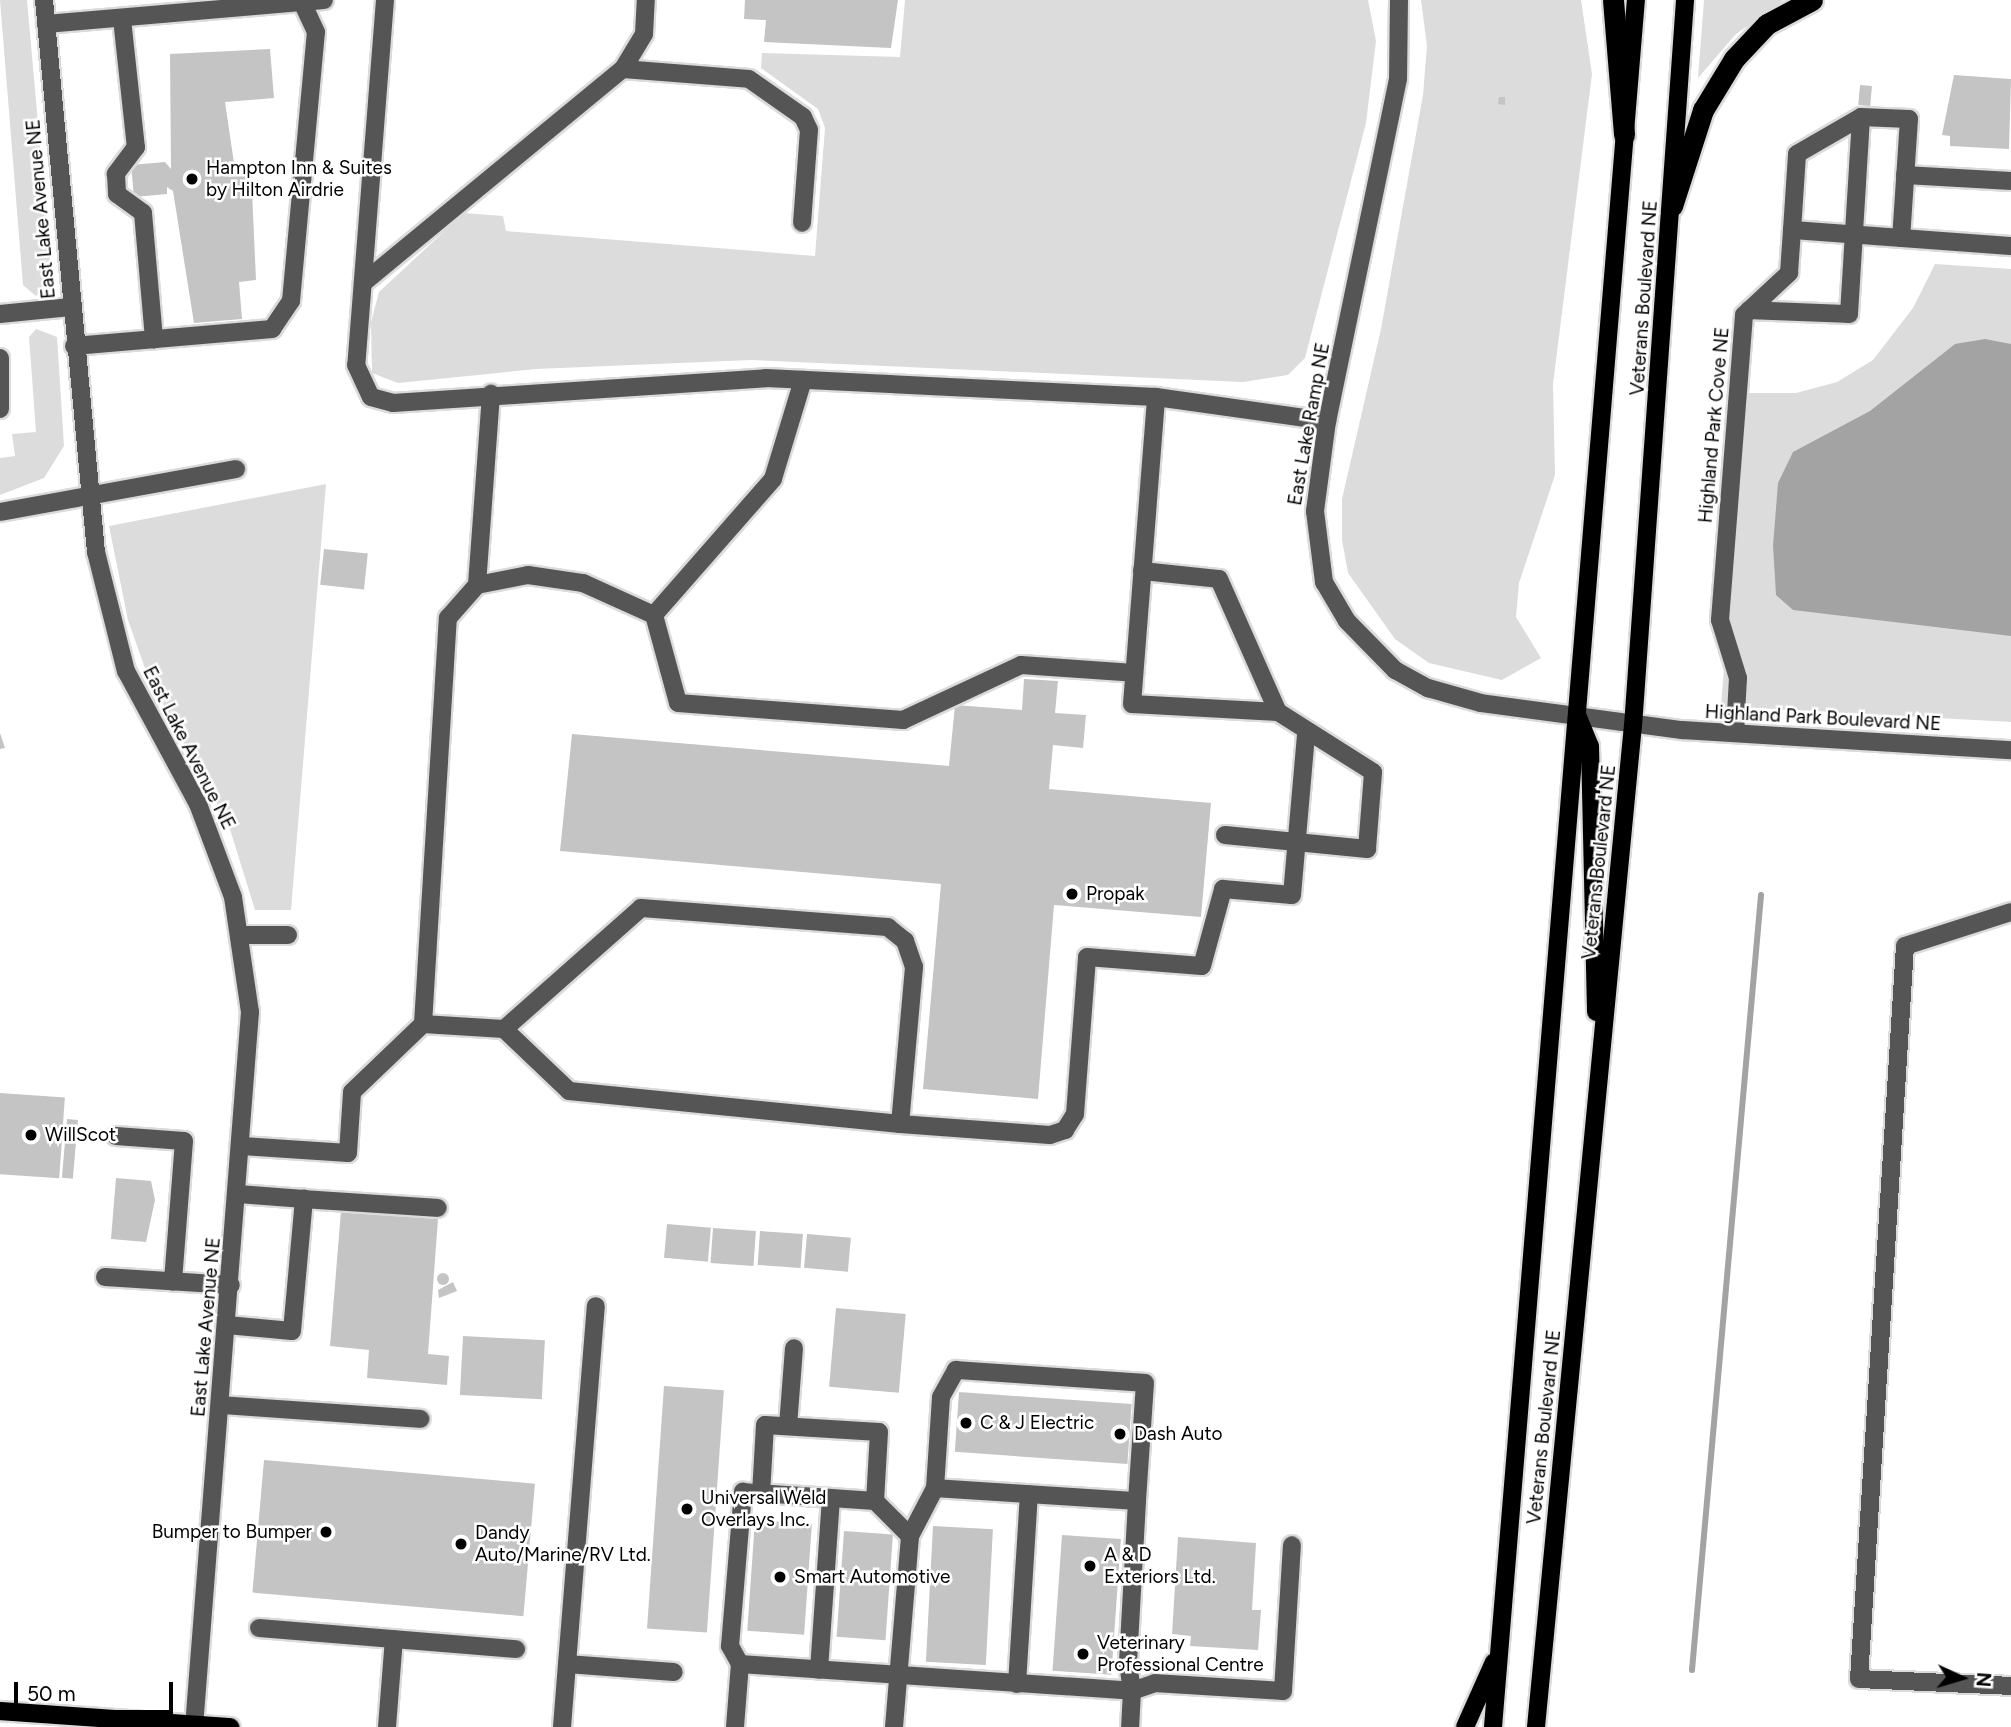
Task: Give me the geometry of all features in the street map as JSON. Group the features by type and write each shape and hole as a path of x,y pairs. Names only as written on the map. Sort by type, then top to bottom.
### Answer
{"highway":[{"path":"1614,0 1624,135"},
{"path":"1672,206 1703,110 1734,59 1767,24 1812,0"}],"main road":[{"name":"Veterans Boulevard NE","path":"1493,1727 1636,0"},
{"name":"Veterans Boulevard NE","path":"1536,1727 1633,726 1685,0"},
{"path":"1577,714 1590,746 1598,1090"},
{"path":"1465,1727 1499,1649"},
{"path":"1538,1700 1549,1727"},
{"path":"0,1711 42,1720 230,1727"}],"street":[{"name":"East Lake Avenue NE","path":"44,0 87,493 107,608 127,671 198,804 242,935 250,1012 228,1325 194,1726"},
{"path":"46,24 324,0"},
{"path":"385,0 356,365 371,397 393,402 664,380 803,380 1156,397 1327,421"},
{"path":"363,282 623,69 644,34 646,0"},
{"name":"East Lake Ramp NE","path":"1399,0 1402,34 1391,126 1327,421 1315,545 1324,582 1347,621 1395,670 1428,688 1481,703 1577,714 1633,726"},
{"path":"74,346 272,329 291,301 316,32 302,2"},
{"path":"122,19 136,147 116,174 117,194 143,213 153,340"},
{"path":"623,69 749,79 803,117 809,130 802,223"},
{"path":"1749,310 1849,314 1861,117"},
{"path":"1787,312 1797,153 1861,117 1909,118 1901,238"},
{"path":"1905,175 2011,181"},
{"path":"1792,230 2011,246"},
{"name":"Highland Park Cove NE","path":"1735,733 1738,678 1720,620 1749,310 1789,274"},
{"path":"0,314 71,307"},
{"path":"0,358 0,409"},
{"path":"654,615 773,479 803,380"},
{"path":"477,585 491,394"},
{"path":"1156,397 1132,704 1278,712"},
{"path":"0,512 87,493 236,469"},
{"path":"1142,571 1219,579 1278,712 1306,734 1373,772 1367,849 1226,835"},
{"path":"242,1146 348,1153 352,1092 424,1024 447,618 477,585 528,575 583,583 654,615"},
{"path":"654,615 678,703 903,720 1021,665 1134,673"},
{"name":"Highland Park Boulevard NE","path":"1633,726 2011,750"},
{"path":"424,1024 504,1029 569,1091 900,1124 1050,1135 1065,1130 1075,1114 1087,957 1202,966 1223,889 1292,895 1306,734"},
{"path":"504,1029 641,908 888,927 905,941 914,967 900,1124"},
{"path":"2011,912 1905,946 1859,1679 2011,1686"},
{"path":"242,935 288,935"},
{"path":"116,1136 184,1141 173,1282"},
{"path":"238,1194 438,1208"},
{"path":"228,1325 292,1331 304,1199"},
{"path":"105,1277 230,1285"},
{"path":"562,1727 596,1306"},
{"path":"788,1426 794,1348"},
{"path":"894,1727 910,1536 935,1488 941,1397 956,1370 1145,1383 1128,1663 1132,1690 1130,1727"},
{"path":"221,1405 421,1419"},
{"path":"761,1494 765,1425 788,1426 879,1432 875,1501"},
{"path":"935,1488 1137,1501"},
{"path":"735,1727 740,1664 730,1646 743,1492 875,1501 910,1536"},
{"path":"1017,1685 1029,1494"},
{"path":"819,1670 831,1498"},
{"path":"740,1664 1017,1685 1132,1690 1155,1684 1283,1691 1292,1545"},
{"path":"258,1628 516,1649"},
{"path":"387,1727 394,1639"},
{"path":"567,1664 674,1672"}],"shaded area":[{"path":"0,0 27,0 52,281 36,296 23,285"},
{"path":"905,0 1368,0 1376,41 1366,123 1305,358 1288,375 1243,382 751,360 536,369 398,383 372,373 371,322 379,292 464,213 503,216 506,231 815,256 825,128 818,109 761,68 762,53 900,57"},
{"path":"1421,0 1581,0 1592,74 1553,384 1555,475 1519,583 1516,617 1541,658 1502,680 1429,663 1395,639 1348,573 1342,540 1342,499 1381,329 1423,95 1427,46"},
{"path":"1704,0 1784,0 1736,34 1698,78"},
{"path":"1935,264 2011,269 2011,722 1721,706 1746,393 1796,393 1837,382 1873,360 1913,308"},
{"path":"36,329 57,337 64,446 44,478 0,495 0,458 15,456 12,434 36,432 29,337"},
{"path":"1985,339 2011,344 2011,636 1793,610 1776,595 1773,546 1778,483 1793,452 1870,411 1955,344"},
{"path":"326,484 291,910 255,910 229,826 147,674 128,620 109,526"}],"building":[{"path":"745,0 898,0 891,48 764,42 766,20 744,19"},
{"name":"Hampton Inn & Suites by Hilton Airdrie","path":"270,49 274,98 225,102 235,170 251,169 256,280 239,282 242,319 194,323 173,191 167,187 167,194 134,197 131,165 165,162 171,169 170,54"},
{"path":"1954,75 2011,79 2009,149 1950,146 1950,136 1942,135"},
{"path":"1860,85 1872,86 1870,106 1858,105"},
{"path":"1499,97 1505,97 1505,105 1498,104"},
{"path":"324,549 368,554 364,589 320,585"},
{"name":"Propak","path":"1024,679 1058,681 1055,713 1086,715 1083,748 1053,745 1049,789 1211,803 1201,917 1054,905 1038,1099 923,1089 941,884 560,851 572,734 949,766 955,705 1022,710"},
{"path":"0,733 5,748 0,749"},
{"name":"WillScot","path":"0,1093 65,1098 59,1178 0,1174"},
{"path":"67,1119 78,1120 73,1179 62,1178"},
{"path":"116,1178 151,1181 155,1200 146,1242 111,1239"},
{"path":"341,1211 438,1219 428,1354 449,1356 447,1385 367,1378 369,1350 330,1346"},
{"path":"667,1224 711,1228 708,1262 664,1258"},
{"path":"713,1228 756,1231 753,1266 711,1263"},
{"path":"760,1231 803,1234 801,1268 758,1265"},
{"path":"807,1234 851,1238 848,1272 804,1268"},
{"path":"443,1273 449,1279 443,1285 437,1279"},
{"path":"453,1282 457,1291 439,1298 438,1290"},
{"path":"836,1308 906,1314 899,1393 829,1387"},
{"path":"463,1336 545,1340 542,1399 460,1395"},
{"name":"Universal Weld Overlays Inc.","path":"664,1386 724,1390 707,1633 647,1628"},
{"path":"959,1392 1132,1404 1127,1464 955,1452"},
{"path":"264,1460 535,1484 523,1616 252,1592"},
{"name":"Smart Automotive","path":"755,1520 812,1524 804,1635 747,1631"},
{"path":"933,1526 993,1529 986,1665 926,1662"},
{"path":"844,1531 893,1534 885,1640 837,1637"},
{"path":"1062,1535 1121,1539 1111,1675 1053,1671"},
{"path":"1178,1537 1256,1543 1252,1610 1261,1610 1258,1650 1190,1646 1191,1636 1172,1634"}],"waterway":[{"path":"1692,1670 1761,895"}],"place":[{"name":"Hampton Inn & Suites by Hilton Airdrie","path":"192,179"},
{"name":"Propak","path":"1072,894"},
{"name":"WillScot","path":"31,1135"},
{"name":"C & J Electric","path":"966,1423"},
{"name":"Dash Auto","path":"1120,1434"},
{"name":"Universal Weld Overlays Inc.","path":"687,1509"},
{"name":"Bumper to Bumper","path":"326,1532"},
{"name":"Dandy Auto/Marine/RV Ltd.","path":"461,1544"},
{"name":"A & D Exteriors Ltd.","path":"1090,1566"},
{"name":"Smart Automotive","path":"780,1577"},
{"name":"Veterinary Professional Centre","path":"1083,1654"}]}
